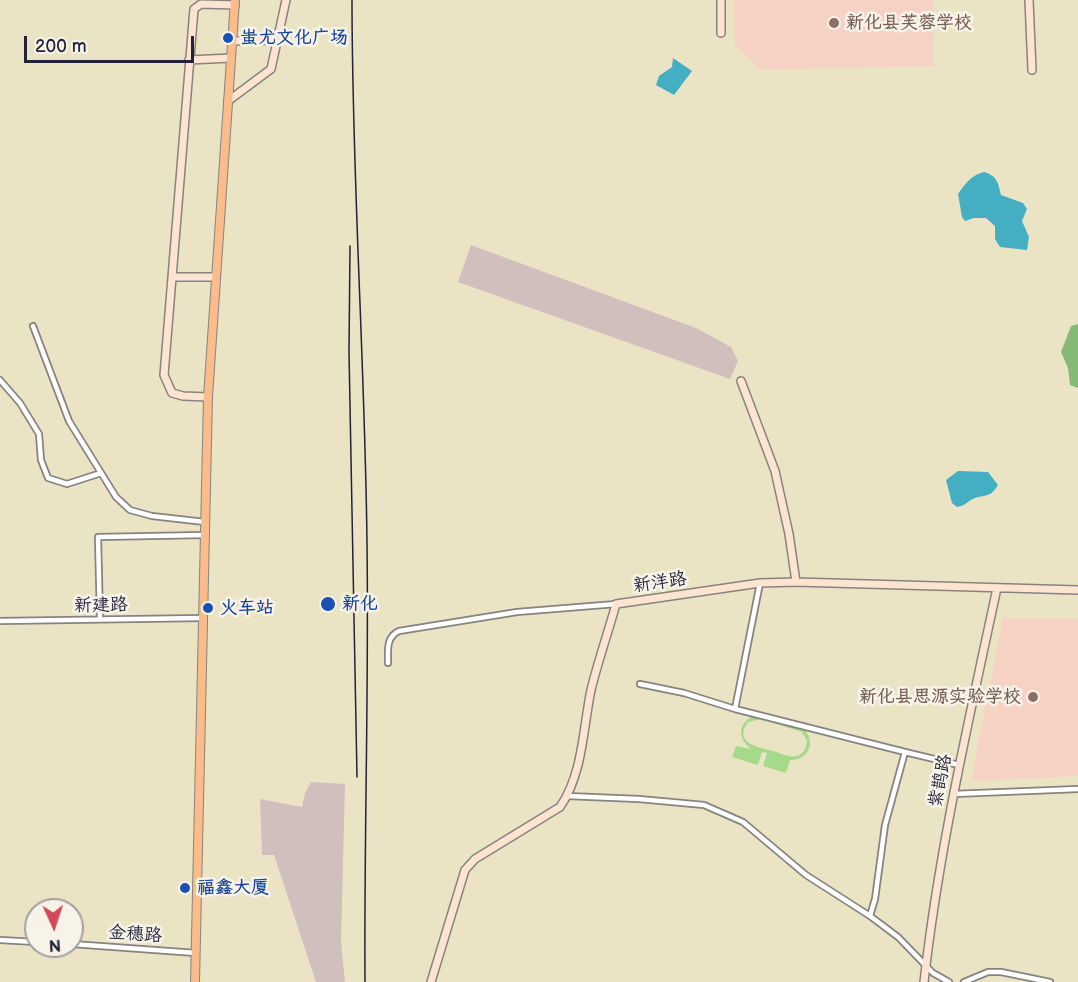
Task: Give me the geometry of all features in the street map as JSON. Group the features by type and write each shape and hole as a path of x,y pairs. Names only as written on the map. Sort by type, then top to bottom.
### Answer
{"main road":[{"path":"195,982 208,397 235,2"}],"street":[{"path":"228,101 272,69 286,0"},
{"path":"720,0 721,33"},
{"path":"1029,0 1032,70"},
{"path":"208,397 172,393 164,375 194,9 201,4 235,2"},
{"path":"232,41 278,40"},
{"path":"189,60 231,58"},
{"path":"172,277 216,277"},
{"path":"33,326 69,422 116,497 130,510 152,516 205,522"},
{"path":"0,380 20,403 39,434 41,460 48,478 66,484 101,473"},
{"path":"741,381 775,471 789,534 796,582"},
{"path":"100,619 98,537 205,535"},
{"path":"735,709 760,583"},
{"name":"新洋路","path":"432,982 465,870 475,860 560,807 567,796 579,758 592,689 616,604 760,583 1078,590"},
{"name":"紫鹊路","path":"924,982 953,794 997,588"},
{"path":"388,663 388,641 393,634 399,631 518,612 616,604"},
{"name":"新建路","path":"0,621 203,618"},
{"path":"639,684 684,693 735,709 959,765"},
{"path":"870,916 875,899 885,825 905,752"},
{"path":"953,794 1078,789"},
{"path":"567,796 639,799 704,806 743,822 806,875 898,937 933,973 949,982"},
{"path":"0,940 24,941"},
{"name":"金穗路","path":"84,945 196,953"},
{"path":"964,982 988,972 1001,972 1050,982"}],"shaded area":[{"name":"新化县芙蓉学校","path":"734,0 933,0 934,66 761,70 735,46"},
{"path":"471,245 696,328 731,347 738,361 730,379 458,282"},
{"name":"新化县思源实验学校","path":"1003,618 1078,619 1078,776 971,781"},
{"path":"311,782 345,784 341,942 345,982 316,982 274,855 262,855 260,799 302,807 305,793"}],"green space":[{"path":"1078,324 1078,388 1070,385 1068,368 1061,352 1071,326"},
{"path":"753,716 803,728 810,739 809,749 802,757 790,760 786,773 763,766 767,753 762,752 758,765 732,757 736,746 751,749 744,741 741,732 748,719","holes":["760,719 802,732 807,741 806,746 797,756 754,746 743,735 748,722"]}],"water":[{"path":"673,58 692,71 674,95 656,85 659,76 672,67"},
{"path":"984,172 992,175 996,180 1001,195 1023,203 1027,209 1022,221 1029,237 1027,250 1000,247 995,239 995,226 986,218 965,221 962,217 958,194 966,183"},
{"path":"958,471 988,472 998,485 989,494 957,507 952,503 946,480"}],"railway":[{"path":"352,0 367,543 365,982"},
{"path":"350,246 349,352 357,777"}],"place":[{"name":"新化县芙蓉学校","path":"834,23"},
{"name":"蚩尤文化广场","path":"228,38"},
{"name":"新化","path":"328,604"},
{"name":"火车站","path":"208,608"},
{"name":"新化县思源实验学校","path":"1033,697"},
{"name":"福鑫大厦","path":"185,888"}]}
